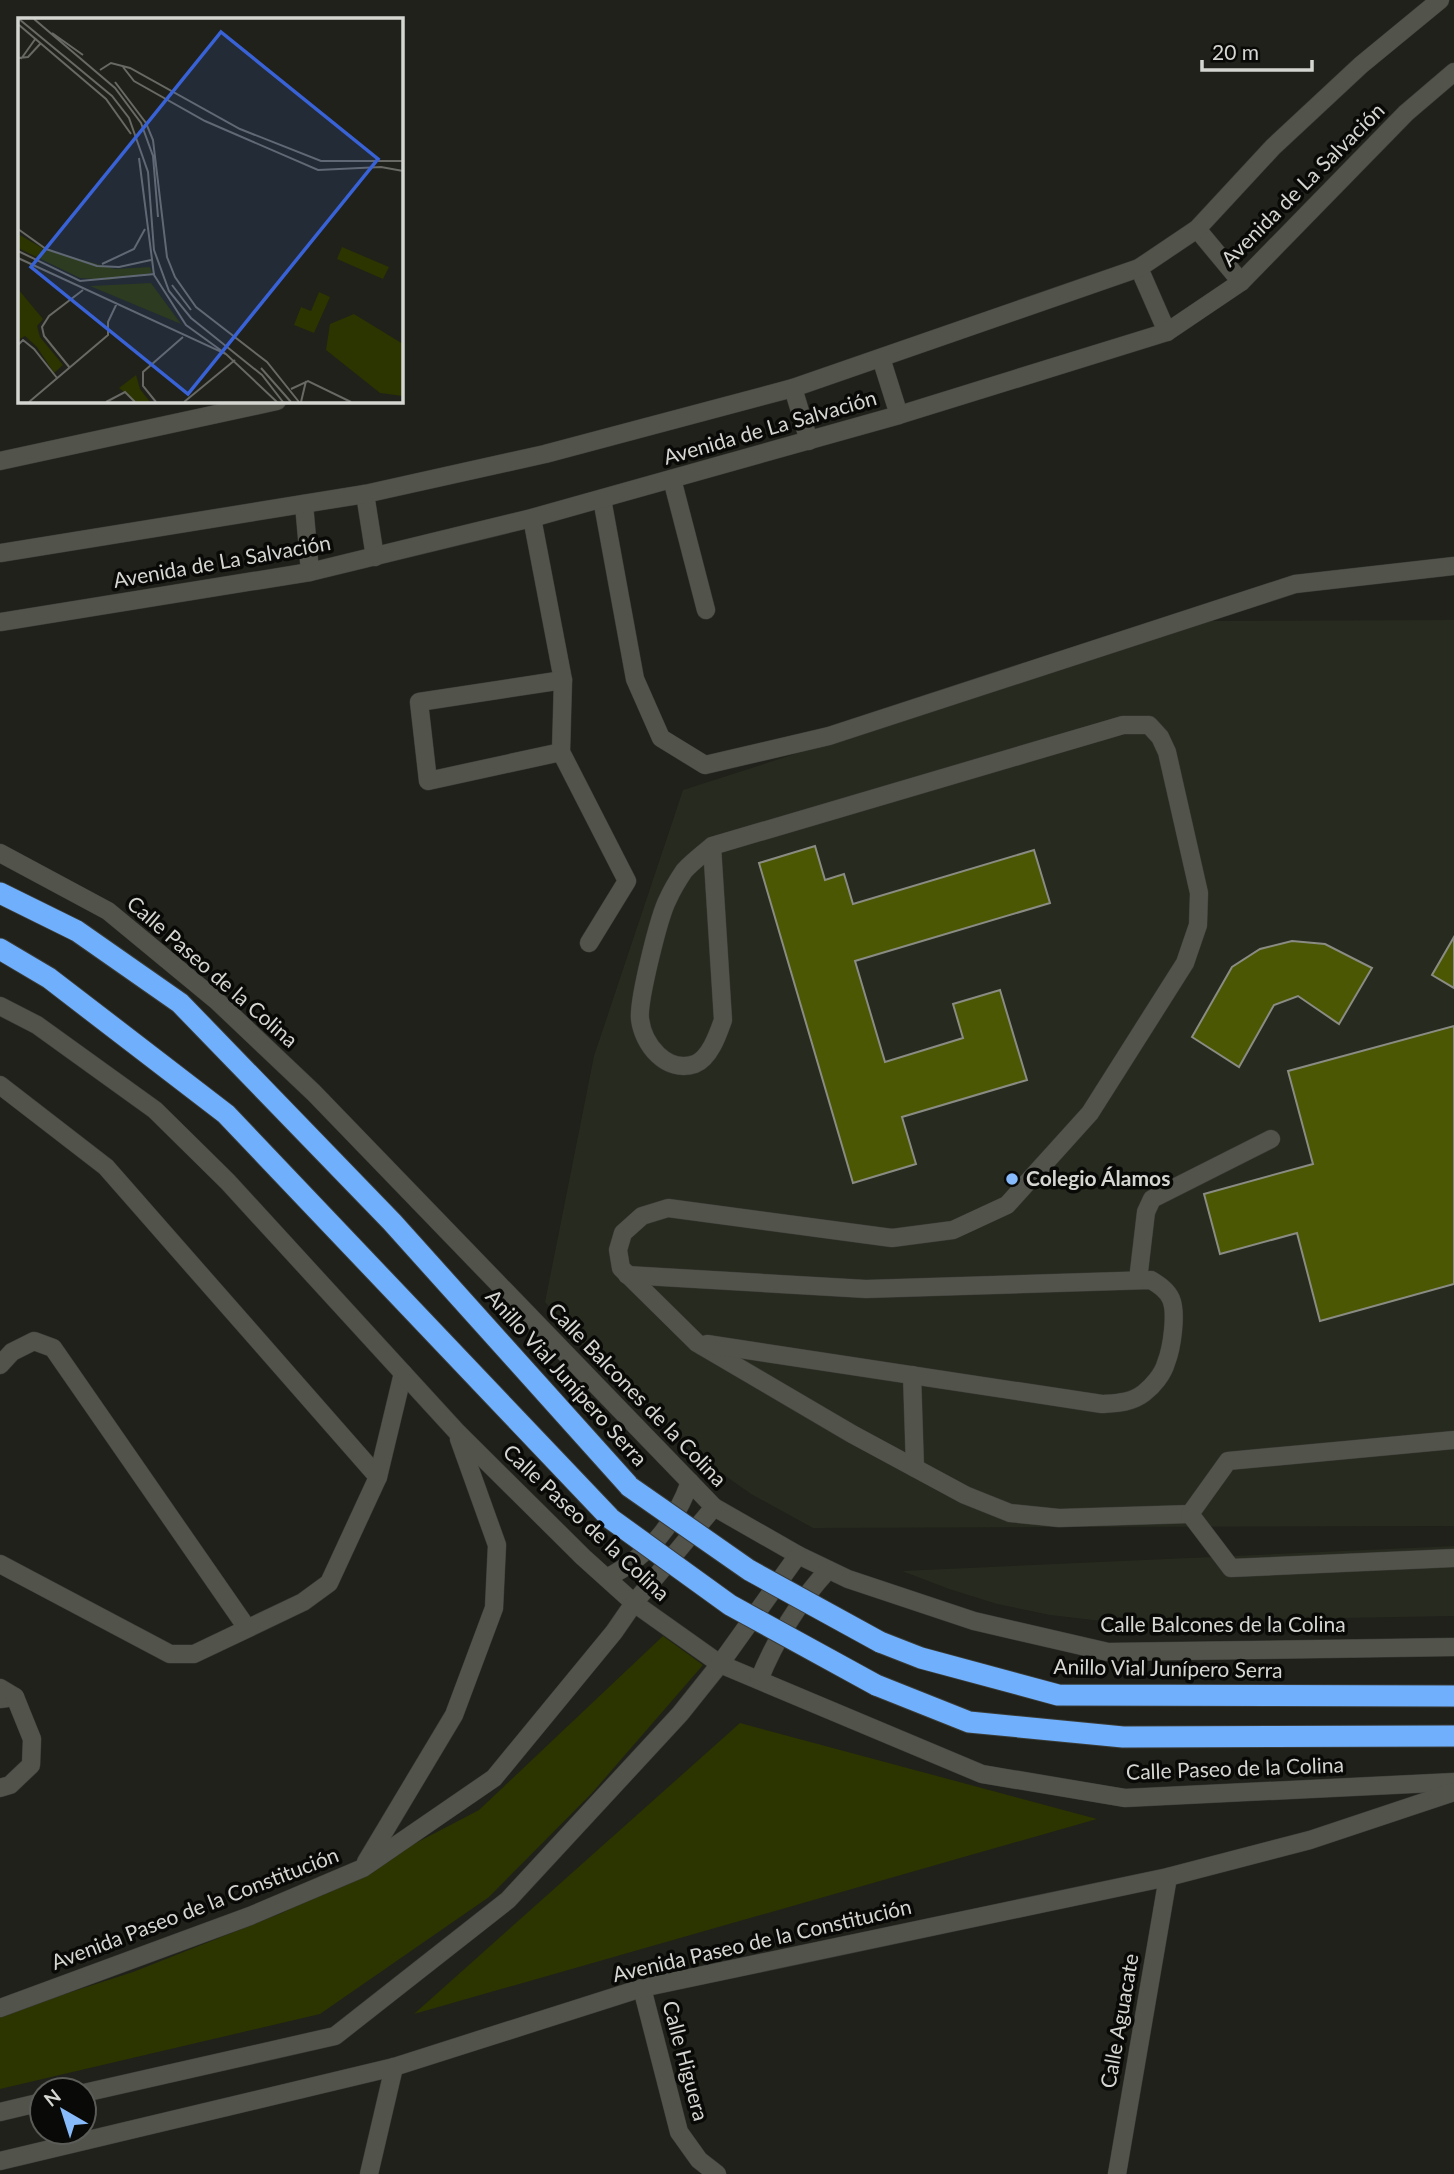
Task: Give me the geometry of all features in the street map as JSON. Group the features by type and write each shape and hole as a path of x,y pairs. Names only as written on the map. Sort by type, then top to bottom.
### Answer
{"highway":[{"name":"Anillo Vial Junípero Serra","path":"0,893 77,931 180,1003 392,1222 630,1487 749,1570 880,1642 921,1658 1058,1695 1454,1696"},
{"path":"0,949 49,978 226,1114 611,1519 730,1605 876,1685 969,1722 1123,1737 1454,1736"}],"street":[{"name":"Avenida de La Salvación","path":"0,553 365,494 545,454 793,388 1139,268 1197,229 1283,138 1361,65 1440,0"},
{"name":"Avenida de La Salvación","path":"0,622 310,572 532,518 899,415 1167,332 1241,282 1406,113 1454,72"},
{"path":"1197,229 1241,282"},
{"path":"1139,268 1167,332"},
{"path":"881,358 899,415"},
{"path":"793,388 809,440"},
{"path":"0,461 272,402"},
{"path":"672,479 706,610"},
{"path":"365,494 375,557"},
{"path":"602,499 635,679 661,738 705,765 829,736 1295,584 1454,566"},
{"path":"304,505 310,572"},
{"path":"532,518 563,680 561,752 627,881 589,943"},
{"path":"561,752 428,781 419,702 563,680"},
{"path":"712,846 723,1020 718,1037 696,1063 678,1066 659,1057 646,1039 640,1018 642,993 666,901 686,870 712,846 1123,725 1149,725 1160,737 1167,752 1199,893 1198,925 1185,963 1090,1113 1007,1205 953,1230 892,1238 668,1208 642,1216 624,1233 618,1250 621,1268 697,1343 965,1496 1010,1513 1059,1518 1190,1514"},
{"name":"Calle Paseo de la Colina","path":"0,853 108,911 217,1001 314,1093"},
{"name":"Calle Paseo de la Colina","path":"0,1006 37,1025 155,1110 228,1182 457,1432 634,1603 720,1664 982,1774 1125,1798 1454,1782"},
{"path":"0,1085 106,1167 378,1478"},
{"name":"Calle Balcones de la Colina","path":"314,1093 714,1507 828,1570 974,1621 1108,1652 1454,1647"},
{"path":"1138,1280 1146,1212 1152,1199 1271,1139"},
{"path":"628,1276 866,1289 1151,1280 1162,1287 1170,1298 1175,1314 1167,1363 1156,1381 1143,1394 1125,1403 1102,1404 697,1343"},
{"path":"0,1365 12,1352 34,1341 53,1348 247,1628"},
{"path":"0,1564 170,1654 194,1654 303,1602 329,1583 378,1478 403,1373"},
{"path":"912,1375 915,1468"},
{"path":"363,1868 454,1715 494,1608 497,1545 457,1432"},
{"path":"1190,1514 1227,1461 1454,1440"},
{"path":"607,1578 627,1568 661,1537 683,1502 690,1482"},
{"name":"Avenida Paseo de la Constitución","path":"0,2008 250,1916 363,1868 494,1778 714,1507"},
{"path":"1190,1514 1231,1568 1454,1558"},
{"path":"98,2090 335,2036 508,1900 680,1714 720,1664 798,1555"},
{"path":"759,1681 771,1650 788,1621 806,1594 828,1570"},
{"path":"0,1788 10,1785 31,1765 32,1739 5,1694"},
{"name":"Avenida Paseo de la Constitución","path":"0,2161 394,2067 642,1988 1168,1877 1310,1840 1454,1792"},
{"name":"Calle Aguacate","path":"1117,2174 1168,1877"},
{"name":"Calle Higuera","path":"642,1988 679,2132 699,2160 717,2174"},
{"path":"369,2174 394,2067"},
{"path":"0,2112 28,2105"}],"shaded area":[{"name":"Colegio Álamos","path":"1454,620 1454,1526 813,1528 751,1494 703,1460 598,1365 545,1302 594,1056 683,790 1207,621"},
{"path":"1454,1546 1454,1616 1110,1622 1050,1615 997,1604 902,1571"}],"green space":[{"path":"663,1636 703,1665 592,1793 489,1897 320,2014 55,2076 28,2076 28,2082 0,2089 0,2015 133,1972 282,1913 479,1810"},
{"path":"740,1723 1097,1819 414,2014"}],"building":[{"path":"815,846 825,880 844,874 853,904 1034,850 1050,903 855,961 885,1062 963,1038 953,1004 1000,990 1027,1080 902,1117 916,1164 853,1183 759,863"},
{"path":"1454,937 1454,988 1432,975"},
{"path":"1292,941 1325,944 1372,968 1339,1024 1298,996 1274,1005 1239,1067 1192,1037 1232,967 1260,949"},
{"path":"1454,1026 1454,1284 1320,1321 1297,1233 1220,1254 1204,1194 1313,1164 1288,1071"}],"place":[{"name":"Colegio Álamos","path":"1012,1179"}]}
